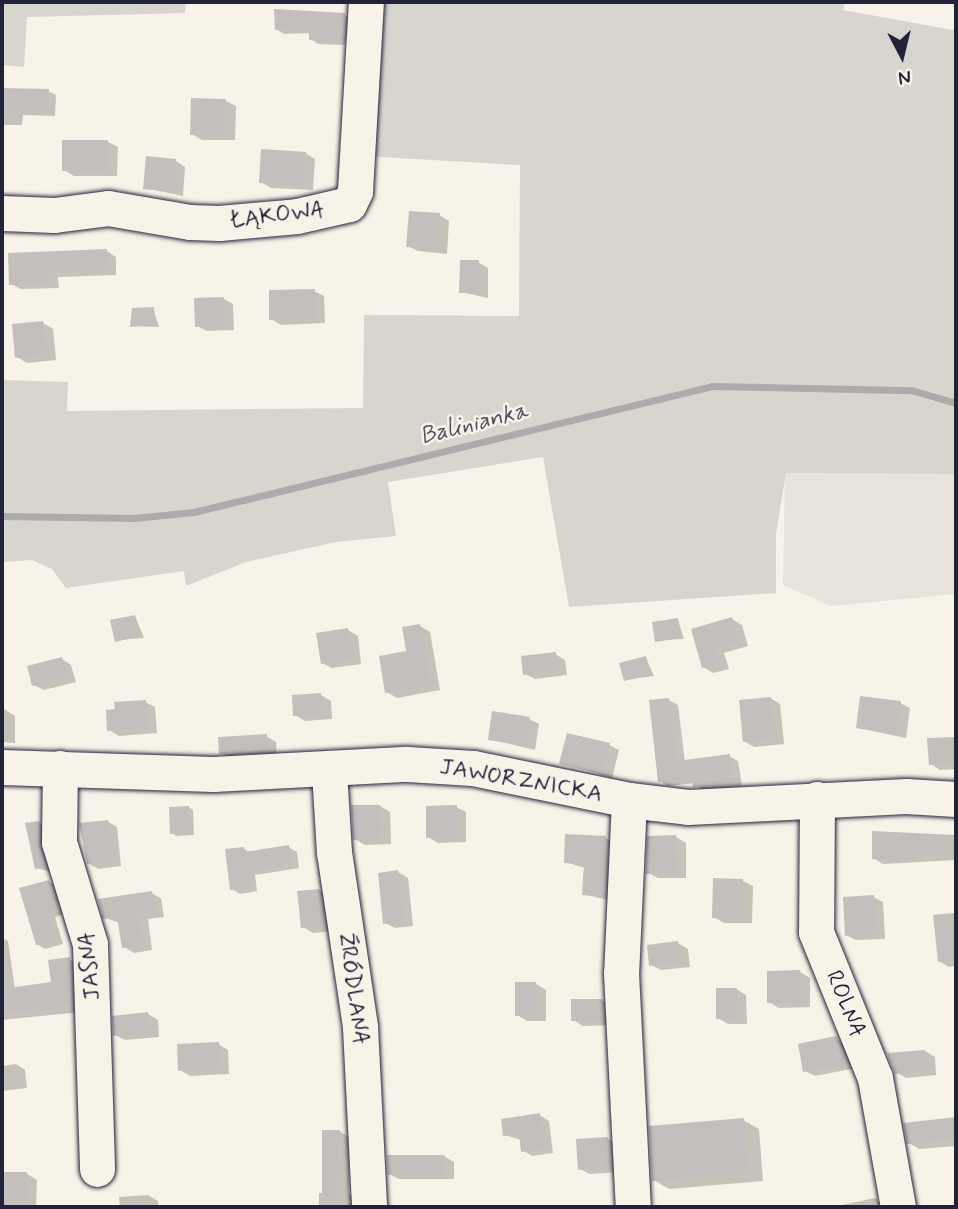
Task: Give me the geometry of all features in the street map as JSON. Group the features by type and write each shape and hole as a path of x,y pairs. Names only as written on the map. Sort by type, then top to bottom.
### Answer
{"street":[{"name":"ŁĄKOWA","path":"2,213 54,215 108,208 219,223 297,216 349,204 355,191 366,2"},
{"name":"JAWORZNICKA","path":"2,767 213,774 329,771 407,764 473,768 629,800 736,808 817,799 956,799"},
{"name":"JASNA","path":"60,768 59,842 90,944 97,1168"},
{"name":"ŹRÓDLANA","path":"329,771 334,852 360,1027 369,1207"},
{"name":"ROLNA","path":"817,799 816,932 875,1078 898,1207"},
{"path":"629,800 621,974 633,1207"}],"shaded area":[{"path":"2,2 186,2 185,13 27,17 24,67 2,65"},
{"path":"373,2 845,2 843,10 953,30 956,24 956,474 786,473 776,534 776,593 569,607 543,457 388,482 396,536 336,542 246,562 186,586 184,571 66,588 52,569 32,560 2,562 2,380 68,382 67,411 363,408 364,315 519,316 520,165 364,156"},
{"path":"785,473 956,474 956,594 830,606 783,585"}],"building":[{"path":"274,9 345,13 344,28 337,28 337,42 309,40 309,29 275,30"},
{"path":"2,88 49,89 47,112 2,110"},
{"path":"191,98 226,99 226,136 190,135"},
{"path":"62,140 108,140 108,172 62,171"},
{"path":"261,149 306,152 304,186 259,183"},
{"path":"146,156 176,159 173,192 143,189"},
{"path":"409,211 440,213 437,249 406,247"},
{"path":"107,249 107,270 49,272 49,283 9,285 8,253"},
{"path":"460,260 479,260 478,293 459,293"},
{"path":"315,289 315,319 269,320 269,290"},
{"path":"224,297 225,325 195,327 194,298"},
{"path":"154,307 155,325 130,327 132,308"},
{"path":"43,321 47,355 15,358 12,324"},
{"path":"135,615 140,636 115,642 110,620"},
{"path":"732,617 739,641 715,648 720,663 702,668 691,629"},
{"path":"678,618 681,638 655,642 652,622"},
{"path":"420,624 431,685 385,693 379,656 406,651 402,627"},
{"path":"348,628 352,659 321,664 316,633"},
{"path":"556,652 558,670 523,675 521,656"},
{"path":"646,656 651,674 624,681 619,663"},
{"path":"62,657 67,676 32,686 27,666"},
{"path":"321,693 322,715 293,716 292,695"},
{"path":"860,696 901,701 896,734 856,728"},
{"path":"771,697 775,739 743,742 739,700"},
{"path":"669,698 677,761 730,754 734,782 693,787 692,778 658,782 649,700"},
{"path":"146,700 148,728 107,731 106,710 115,709 114,702"},
{"path":"492,711 530,717 525,746 488,740"},
{"path":"567,733 610,743 602,774 559,764"},
{"path":"267,734 267,751 219,754 218,737"},
{"path":"956,737 956,764 929,765 927,738"},
{"path":"351,805 380,805 381,839 353,840"},
{"path":"457,805 457,837 426,838 426,806"},
{"path":"189,806 190,833 170,834 169,807"},
{"path":"108,820 112,861 87,864 79,823"},
{"path":"39,821 46,868 35,869 25,823"},
{"path":"872,831 956,835 956,856 914,854 914,859 872,859"},
{"path":"565,834 606,836 603,897 582,895 584,864 564,863"},
{"path":"676,835 677,873 646,874 647,836"},
{"path":"289,845 291,864 247,871 250,887 230,890 225,849 244,847 245,852"},
{"path":"398,870 404,921 383,924 378,873"},
{"path":"713,878 743,879 743,919 712,918"},
{"path":"49,880 58,910 48,913 56,940 36,945 19,888"},
{"path":"319,889 325,926 301,928 297,891"},
{"path":"152,891 155,912 139,914 143,945 122,948 117,917 103,919 98,899"},
{"path":"874,895 876,934 845,936 843,897"},
{"path":"954,913 956,960 938,962 933,915"},
{"path":"678,941 680,962 649,966 647,945"},
{"path":"70,957 72,1007 2,1013 2,989 51,982 48,960"},
{"path":"800,970 801,1002 767,1003 767,971"},
{"path":"515,982 536,982 537,1016 515,1016"},
{"path":"716,988 737,988 737,1019 716,1019"},
{"path":"571,999 602,999 603,1021 571,1021"},
{"path":"148,1012 150,1032 113,1036 112,1016"},
{"path":"836,1036 847,1063 803,1072 798,1044"},
{"path":"219,1042 220,1069 178,1071 177,1044"},
{"path":"925,1050 927,1070 895,1074 887,1053"},
{"path":"540,1113 544,1148 521,1152 519,1134 503,1136 501,1119"},
{"path":"956,1117 956,1138 907,1144 903,1123"},
{"path":"744,1118 748,1173 652,1181 649,1126"},
{"path":"322,1130 340,1130 339,1207 322,1207"},
{"path":"608,1137 611,1167 578,1170 576,1139"},
{"path":"387,1155 444,1155 444,1175 388,1175"},
{"path":"2,1172 27,1172 27,1207 2,1207"}],"waterway":[{"name":"Balinianka","path":"2,516 134,518 194,512 712,386 911,390 956,403"}]}
